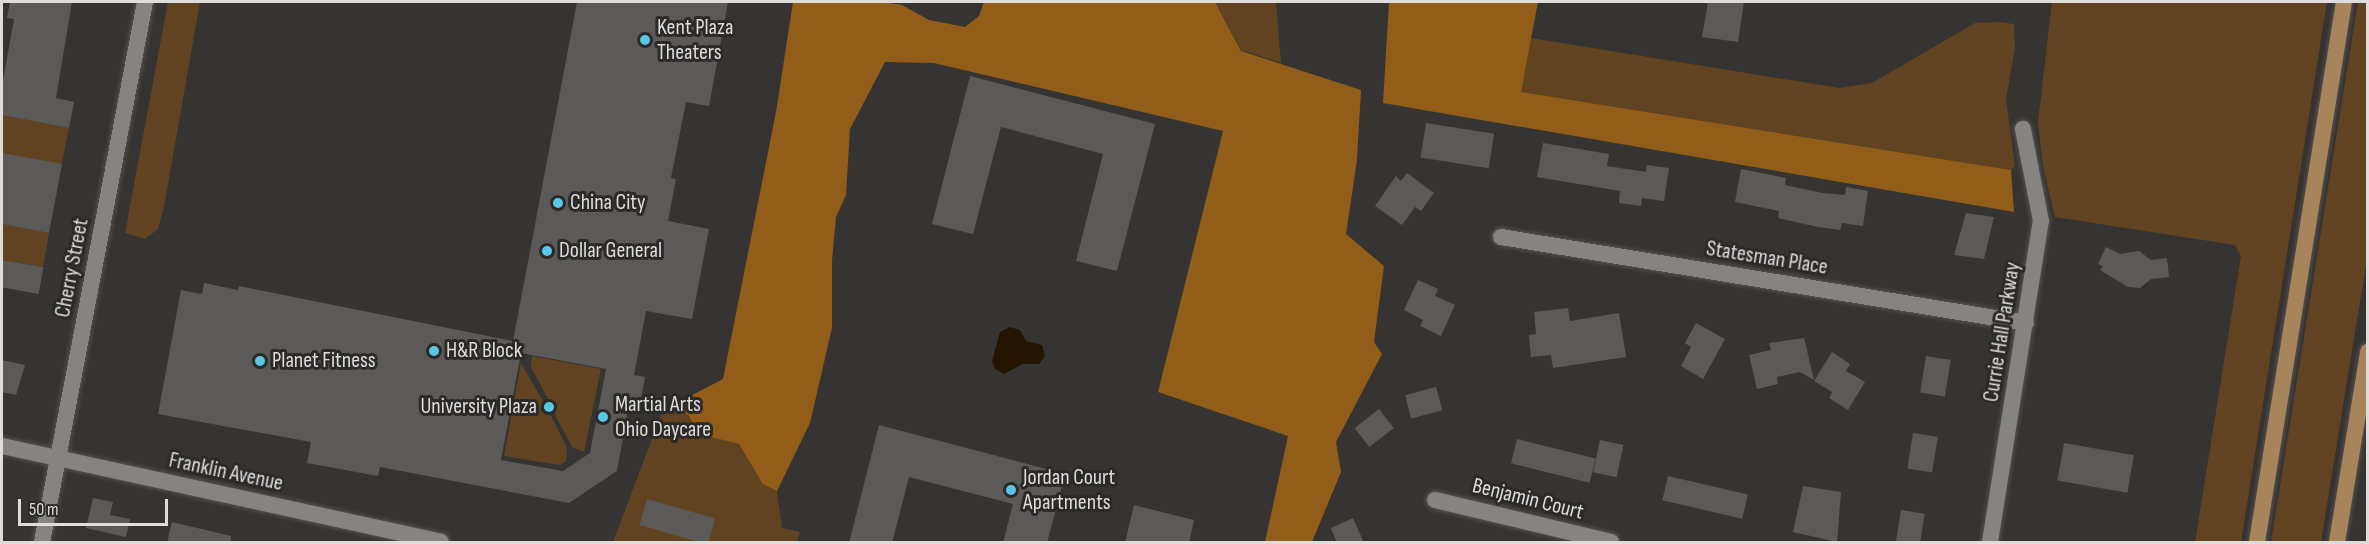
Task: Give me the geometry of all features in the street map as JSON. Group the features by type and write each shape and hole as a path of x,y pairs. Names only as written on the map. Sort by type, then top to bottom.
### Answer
{"main road":[{"path":"2257,543 2344,2"},
{"path":"2337,543 2367,352"}],"street":[{"name":"Cherry Street","path":"42,543 145,2"},
{"name":"Currie Hall Parkway","path":"1990,543 2041,221 2023,129"},
{"name":"Statesman Place","path":"1501,237 2026,323"},
{"name":"Franklin Avenue","path":"2,446 441,543"},
{"name":"Benjamin Court","path":"1435,500 1611,543"}],"shaded area":[{"path":"168,2 200,2 164,207 158,229 145,239 125,233"},
{"path":"793,2 883,2 902,5 929,20 965,27 979,16 984,2 1215,2 1241,51 1361,90 1357,160 1346,234 1384,266 1374,342 1382,354 1336,442 1341,472 1312,542 1265,542 1288,436 1158,392 1223,131 934,63 885,62 850,129 846,195 836,217 832,260 832,328 810,423 777,491 763,484 739,444 698,434 689,416 675,404 723,379 776,112"},
{"path":"1215,2 1276,2 1281,63 1241,50"},
{"path":"1389,2 1538,2 1521,92 2011,170 2014,212 1383,103"},
{"path":"2052,2 2327,2 2241,542 2195,542 2241,256 2235,245 2055,217 2043,167 2038,122"},
{"path":"2358,2 2368,2 2368,254 2321,542 2271,542"},
{"path":"1975,23 2014,24 2015,47 2006,100 2015,166 2011,170 1520,92 1531,38 1839,88 1872,83"},
{"path":"2,115 69,128 61,165 2,154"},
{"path":"2,224 49,233 43,267 2,260"},
{"path":"1010,327 1020,330 1026,341 1042,345 1045,356 1039,364 1022,364 1004,374 995,369 992,361 1000,332"},
{"path":"532,356 601,369 584,452 572,447 555,415 557,403 548,399 531,367"},
{"path":"521,363 543,401 541,411 551,416 567,448 566,461 560,465 504,456"},
{"path":"675,404 690,416 699,434 739,444 763,483 777,491 782,528 800,532 797,542 613,542 663,410"}],"building":[{"path":"10,2 72,2 56,98 74,102 69,128 2,115 2,86 14,19 7,18"},
{"path":"577,2 728,2 709,106 686,102 671,178 676,179 668,221 709,229 692,319 646,311 634,375 645,377 640,405 629,404 617,471 569,503 380,467 378,476 307,463 311,442 158,414 181,290 202,294 204,283 238,290 239,286 513,341","holes":["521,353 606,369 590,453 563,471 501,460"]},
{"path":"1708,2 1744,2 1738,42 1702,37"},
{"path":"970,76 1155,124 1117,271 1076,261 1103,154 1001,127 973,234 932,224"},
{"path":"1426,123 1494,134 1489,168 1421,158"},
{"path":"1543,143 1609,154 1607,166 1646,172 1647,165 1669,168 1664,201 1642,198 1641,206 1619,203 1620,191 1537,177"},
{"path":"2,153 62,164 49,233 2,224"},
{"path":"1741,169 1786,178 1785,185 1823,193 1845,195 1846,187 1868,191 1863,226 1842,223 1840,230 1818,227 1778,218 1779,211 1735,202"},
{"path":"1407,173 1434,193 1421,211 1415,207 1402,225 1375,206 1396,176 1401,181"},
{"path":"1966,213 1994,217 1984,259 1954,255"},
{"path":"2106,247 2120,254 2139,251 2151,260 2167,258 2169,277 2151,279 2140,288 2128,287 2100,270 2103,266 2098,264"},
{"path":"2,260 43,267 39,294 2,287"},
{"path":"1418,280 1438,289 1435,296 1455,305 1441,336 1420,326 1423,320 1404,310"},
{"path":"1568,308 1570,321 1619,313 1626,357 1553,368 1551,355 1531,357 1529,335 1536,334 1534,312"},
{"path":"1696,323 1725,339 1703,379 1681,366 1691,347 1685,343"},
{"path":"1804,338 1814,380 1800,372 1777,377 1778,384 1757,389 1749,355 1771,350 1769,343"},
{"path":"1832,352 1850,364 1846,371 1865,382 1848,410 1829,398 1832,392 1814,381"},
{"path":"1926,356 1951,360 1945,396 1920,393"},
{"path":"2,360 25,365 16,395 2,392"},
{"path":"1436,387 1442,410 1411,418 1405,395"},
{"path":"1379,409 1394,428 1369,447 1355,428"},
{"name":"Jordan Court Apartments","path":"879,425 1065,474 1047,543 1003,543 1013,504 909,477 892,543 849,543"},
{"path":"1913,433 1938,437 1932,472 1907,469"},
{"path":"1517,439 1596,459 1590,483 1511,463"},
{"path":"1600,440 1623,445 1617,477 1593,472"},
{"path":"2064,443 2134,455 2127,493 2057,480"},
{"path":"1668,476 1748,494 1742,519 1662,500"},
{"path":"1803,486 1841,492 1837,542 1793,532"},
{"path":"93,498 113,502 110,515 130,519 126,537 86,528"},
{"path":"647,499 715,519 709,542 699,542 640,525"},
{"path":"1134,505 1194,520 1189,543 1125,543"},
{"path":"1901,510 1925,514 1920,542 1896,542"},
{"path":"1353,518 1364,543 1337,543 1331,528"},
{"path":"172,522 231,536 231,543 167,543"}],"place":[{"name":"Kent Plaza Theaters","path":"645,40"},
{"name":"China City","path":"558,203"},
{"name":"Dollar General","path":"547,251"},
{"name":"H&R Block","path":"434,351"},
{"name":"Planet Fitness","path":"260,361"},
{"name":"University Plaza","path":"549,407"},
{"name":"Martial Arts Ohio Daycare","path":"603,417"},
{"name":"Jordan Court Apartments","path":"1011,490"}]}
